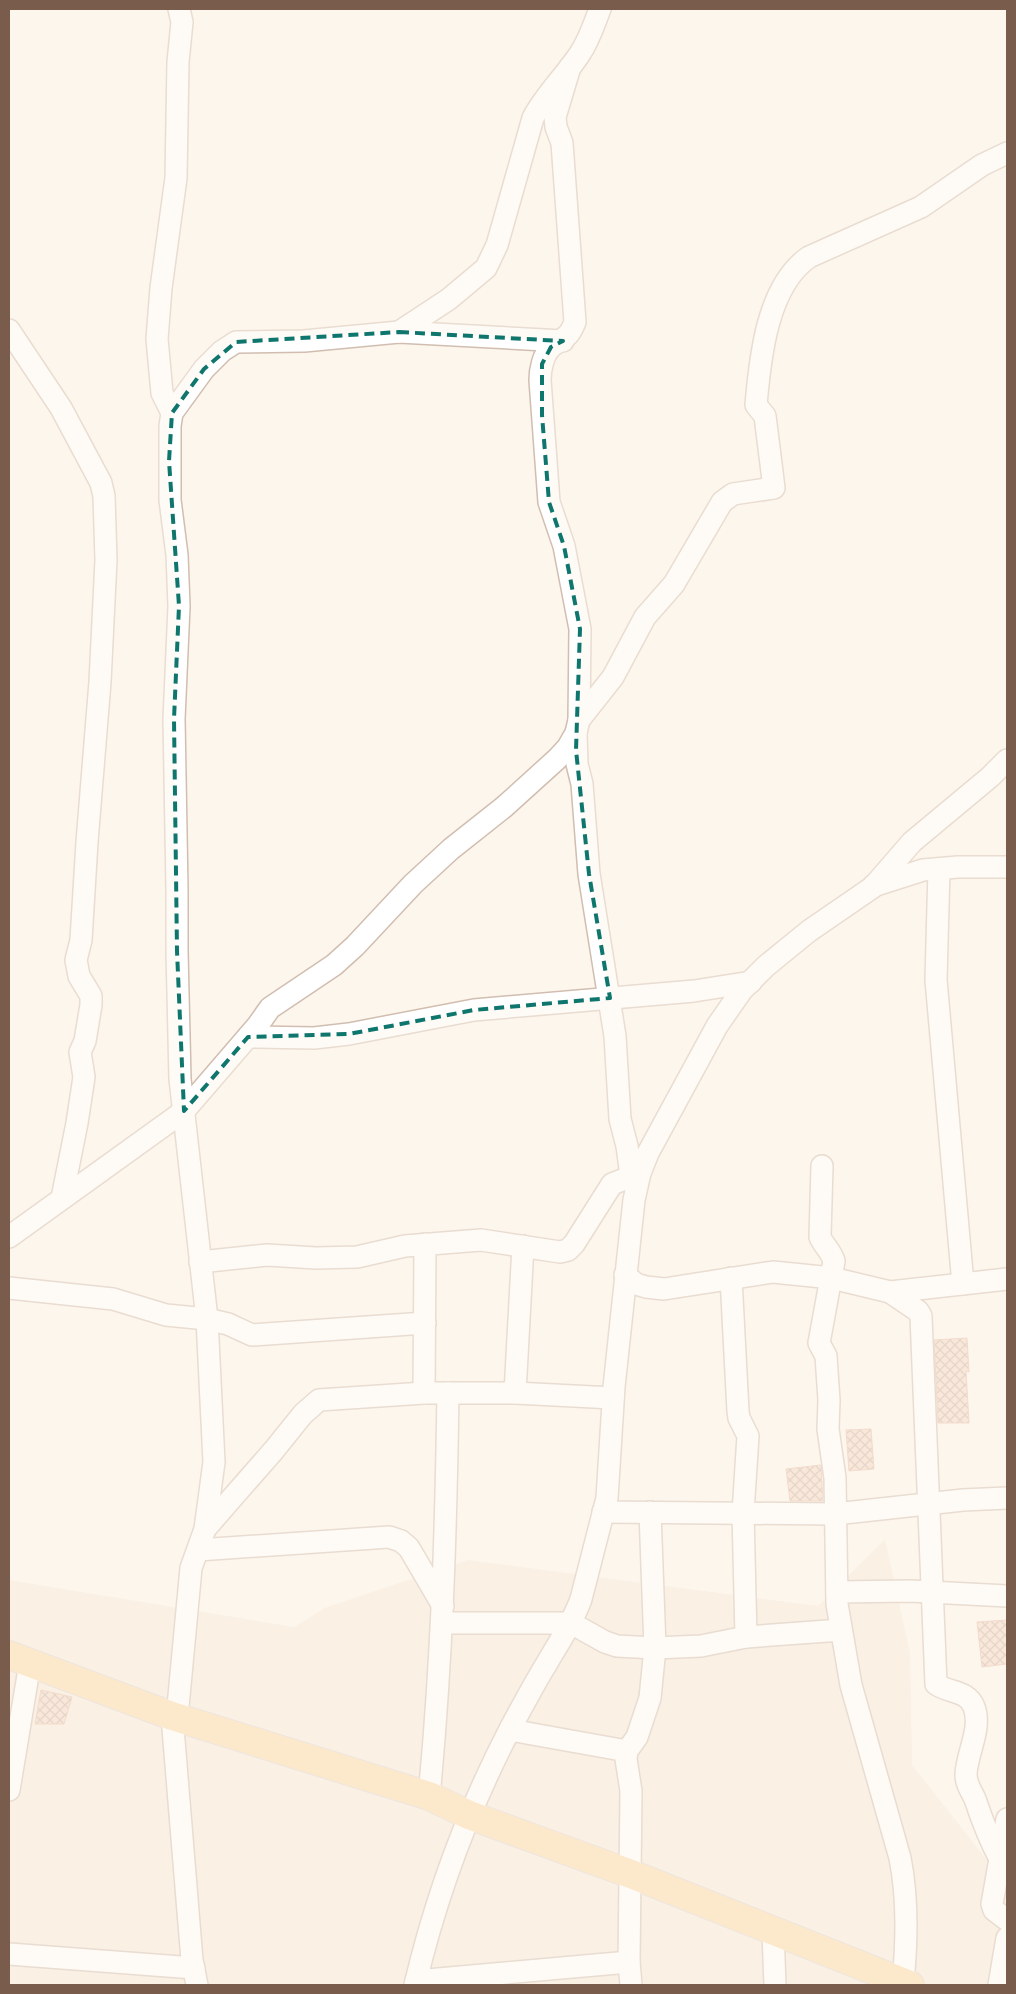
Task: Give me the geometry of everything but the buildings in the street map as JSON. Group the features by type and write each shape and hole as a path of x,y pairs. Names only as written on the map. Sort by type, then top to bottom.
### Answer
{"main road":[{"path":"19,1659 174,1717 429,1796 469,1815 631,1874 906,1984"}],"street":[{"path":"9,1954 195,1976 174,1717 191,1568 205,1529 214,1462 207,1320 180,1079 176,951 177,889 174,719 179,606 177,555 170,500 169,462 172,413 162,393 157,339 161,288 176,178 178,62 182,22 179,9"},
{"path":"399,332 449,299 486,268 497,245 539,106 580,54 591,34 600,9"},
{"path":"570,67 555,117 556,127 562,143 575,322 571,332 563,340 551,347 546,355 542,364 540,380 549,502 564,546 580,629 577,764 582,784 589,874 615,1036 620,1119 636,1174 634,1200 613,1398 606,1498 581,1599 571,1623 510,1730 469,1815 426,1940 416,1983 629,1962"},
{"path":"9,1238 184,1111 248,1037 270,1008 323,974 341,959 413,884 450,849 504,807 557,759 568,747 577,726 607,688 645,617 674,584 722,502 732,494 774,488 765,416 756,405 759,374 762,350 777,300 797,267 809,257 921,207 982,165 1007,153"},
{"path":"9,330 61,408 101,483 104,496 106,560 100,682 86,842 81,940 76,960 79,976 91,996 91,1005 85,1041 80,1052 84,1076 62,1198"},
{"path":"172,413 204,369 222,351 236,342 304,340 399,332 563,340"},
{"path":"200,1262 267,1255 316,1258 357,1257 405,1246 481,1240 560,1252 568,1250 574,1244 612,1184 636,1174 717,1026 742,990 766,966 809,931 873,886 912,842 990,778 1007,760"},
{"path":"873,886 923,870 958,866 1007,868"},
{"path":"939,869 936,980 963,1284"},
{"path":"248,1037 314,1038 349,1034 474,1010 694,991 751,982"},
{"path":"822,1166 820,1237 822,1243 832,1254 834,1261 819,1343 826,1356 830,1400 828,1429 835,1478 837,1592 841,1630 851,1685 900,1858 904,1879 906,1984"},
{"path":"424,1393 425,1244"},
{"path":"515,1393 524,1246"},
{"path":"625,1275 636,1284 646,1288 664,1289 773,1272 832,1278 890,1292 1007,1279"},
{"path":"731,1278 738,1411 739,1418 748,1436 743,1513 746,1637"},
{"path":"9,1288 112,1299 166,1315 228,1324 252,1335 425,1323"},
{"path":"890,1292 918,1311 921,1316 936,1684 942,1689 967,1696 974,1706 976,1721 968,1755 967,1785 974,1797 988,1838 1000,1859"},
{"path":"205,1529 303,1414 319,1400 424,1393 515,1393 613,1398"},
{"path":"429,1796 438,1702 446,1526 448,1393"},
{"path":"603,1512 835,1514 1007,1498"},
{"path":"630,1985 631,1791 626,1765 626,1751 637,1737 650,1698 655,1648 650,1512"},
{"path":"198,1550 389,1537 401,1541 409,1548 442,1614"},
{"path":"837,1592 933,1592 1007,1596"},
{"path":"442,1614 571,1623 605,1642 617,1646 655,1648 701,1646 746,1637 841,1630"},
{"path":"9,1790 19,1659"},
{"path":"510,1730 626,1751"},
{"path":"1006,1827 992,1904 994,1910 1007,1920"},
{"path":"773,1932 775,1985"},
{"path":"999,1985 1007,1938"}],"highlighted area":[{"path":"399,332 563,341 551,347 542,364 542,415 549,502 564,546 580,629 576,750 589,874 610,998 474,1010 349,1034 248,1037 184,1111 177,951 174,719 179,606 169,461 172,413 204,369 236,342"}],"shaded area":[{"path":"885,1539 910,1653 912,1765 1002,1879 1007,1879 1007,1985 9,1985 9,1580 294,1627 325,1608 468,1560 818,1606"}]}
